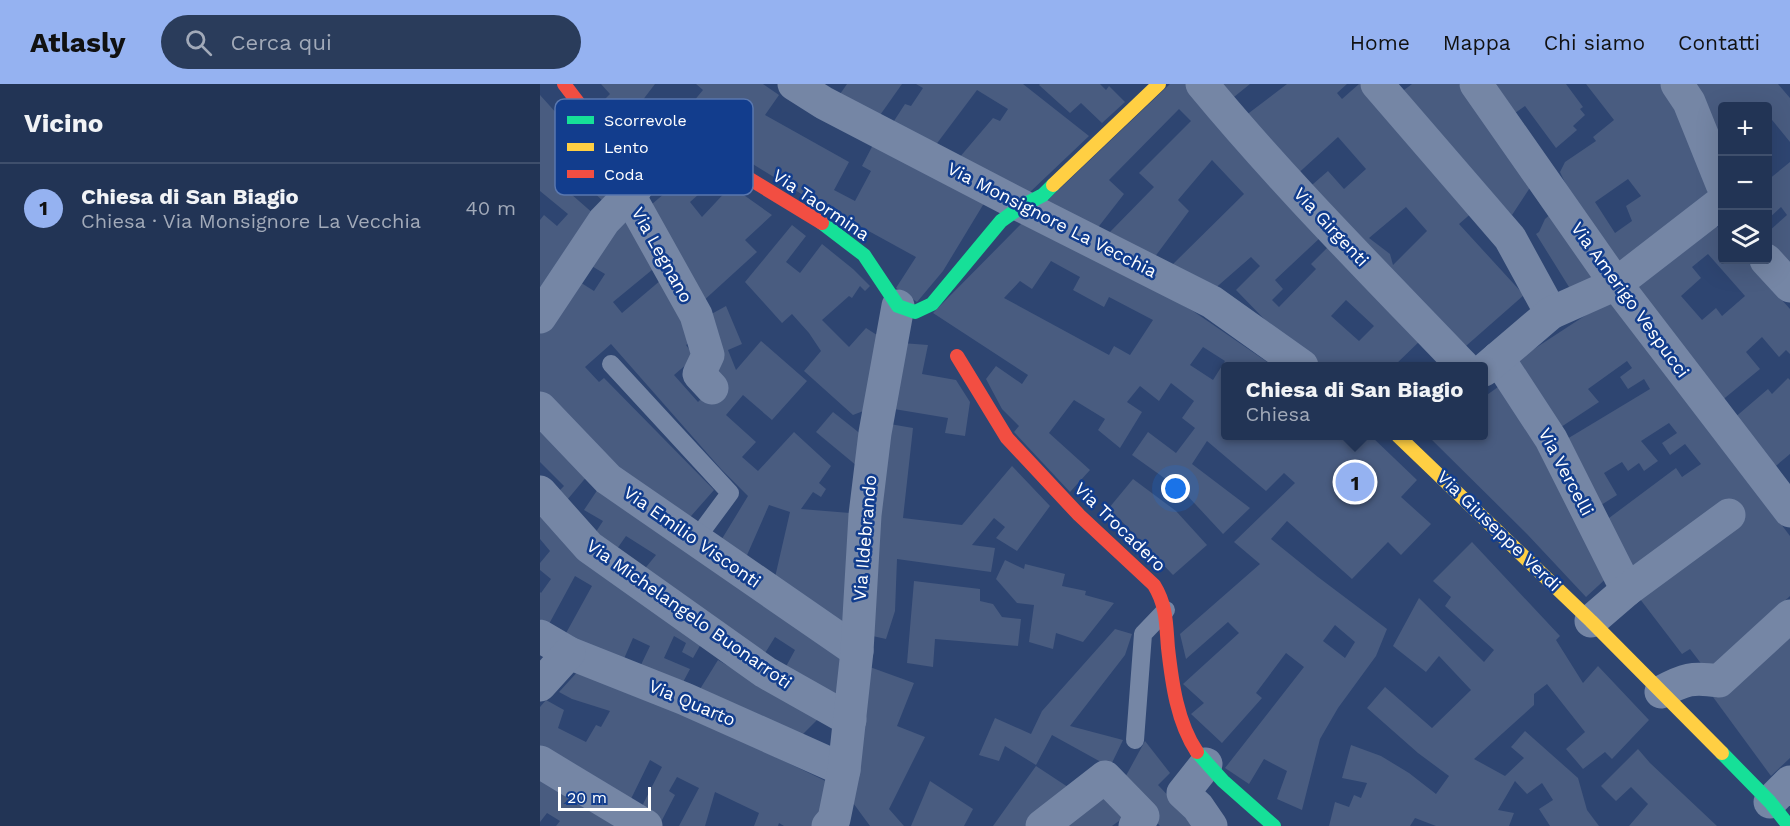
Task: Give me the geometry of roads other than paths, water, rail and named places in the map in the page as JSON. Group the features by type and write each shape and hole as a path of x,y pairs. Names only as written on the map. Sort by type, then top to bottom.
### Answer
{"street":[{"name":"Via Taormina","path":"564,84 575,99"},
{"name":"Via Monsignore La Vecchia","path":"794,84 824,103 1212,302 1296,362"},
{"path":"898,306 915,312 932,304 1001,221 1042,195 1159,84"},
{"name":"Via Girgenti","path":"1202,84 1237,126 1337,235 1459,362"},
{"path":"1377,84 1510,238 1551,313"},
{"name":"Via Amerigo Vespucci","path":"1476,84 1616,284 1790,511"},
{"path":"1677,84 1689,102 1718,188"},
{"name":"Via Taormina","path":"753,181 816,219 864,255 898,306"},
{"path":"540,317 604,220 629,195"},
{"name":"Via Legnano","path":"629,195 696,315 708,355 699,374 712,388"},
{"path":"1491,364 1551,313 1616,284 1718,199"},
{"path":"1770,264 1790,286"},
{"name":"Via Ildebrando","path":"834,824 850,720 857,651 865,515 875,433 898,306"},
{"name":"Via Trocadero","path":"957,356 1007,438 1079,514 1154,585 1162,596 1166,610 1168,654 1185,730 1206,764 1274,826"},
{"name":"Via Vercelli","path":"1491,364 1551,439 1627,590"},
{"name":"Via Emilio Visconti","path":"540,408 608,479 857,651"},
{"name":"Via Giuseppe Verdi","path":"1409,440 1661,692 1783,803"},
{"name":"Via Michelangelo Buonarroti","path":"540,492 589,547 765,672 850,720"},
{"path":"1591,621 1627,590 1729,514"},
{"path":"1661,692 1683,680 1703,678 1719,681 1790,616"},
{"name":"Via Quarto","path":"540,636 569,652 685,699 844,770"},
{"path":"540,685 569,652"},
{"path":"540,762 646,826"},
{"path":"1206,764 1183,793 1198,807 1211,826"},
{"path":"1042,826 1105,777 1143,816 1135,826"}],"lane":[{"path":"611,364 730,493 696,539"},
{"path":"1135,740 1143,634 1166,610"}],"place":[{"name":"Chiesa di San Biagio","path":"1355,482"}]}
